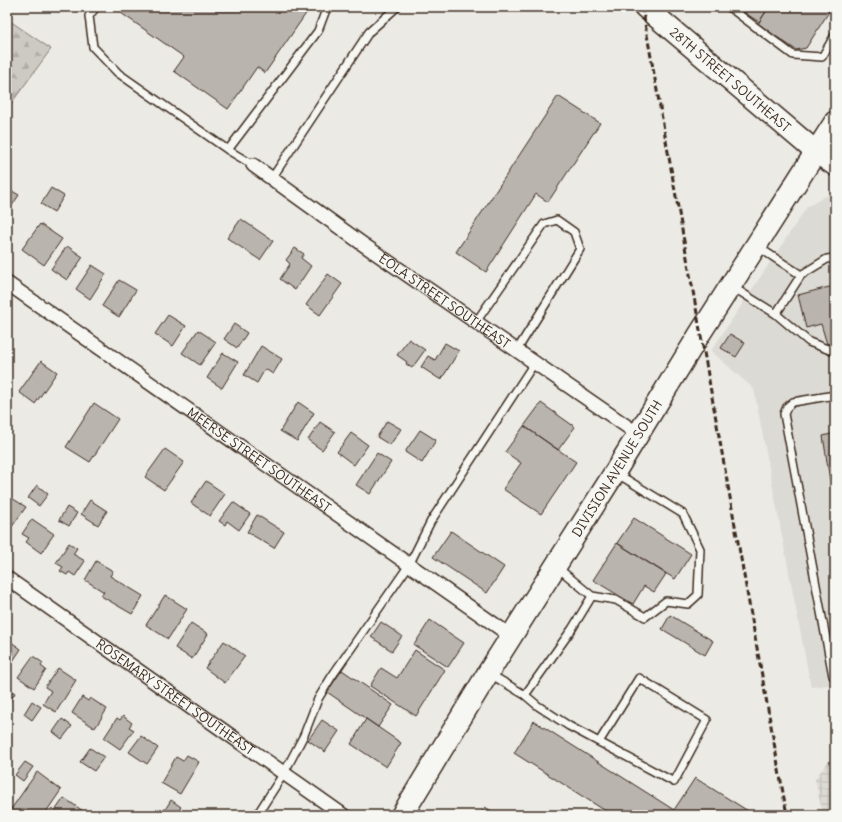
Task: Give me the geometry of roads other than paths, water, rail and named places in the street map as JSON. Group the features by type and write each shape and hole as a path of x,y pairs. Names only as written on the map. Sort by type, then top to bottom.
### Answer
{"main road":[{"name":"28TH STREET SOUTHEAST","path":"645,7 816,152 835,165"},
{"name":"DIVISION AVENUE SOUTH","path":"402,815 511,636 835,122"}],"street":[{"name":"EOLA STREET SOUTHEAST","path":"253,164 364,245 638,434"},
{"name":"MEERSE STREET SOUTHEAST","path":"7,283 511,636"},
{"name":"ROSEMARY STREET SOUTHEAST","path":"7,578 343,815"}],"lane":[{"path":"96,7 90,16 93,47 118,73 228,150 253,164"},
{"path":"228,150 318,31 327,7"},
{"path":"272,178 369,32 397,7"},
{"path":"729,7 793,54 822,57 835,35"},
{"path":"476,322 544,224 557,220 574,232 580,249 517,350"},
{"path":"756,246 801,276"},
{"path":"776,314 801,276 827,259 835,258"},
{"path":"731,286 776,314 809,342 835,352"},
{"path":"257,815 284,773 304,735 318,699 332,676 409,565 431,521 535,362"},
{"path":"833,676 784,414 787,407 793,402 835,395"},
{"path":"556,566 592,596 616,600 645,617 666,601 688,604 698,595 700,549 683,514 615,472"},
{"path":"525,695 572,629 592,596"},
{"path":"488,673 525,695 538,706 570,726 599,742 674,782 707,720 639,678 599,742"}],"railway":[{"path":"642,7 787,815"}]}
